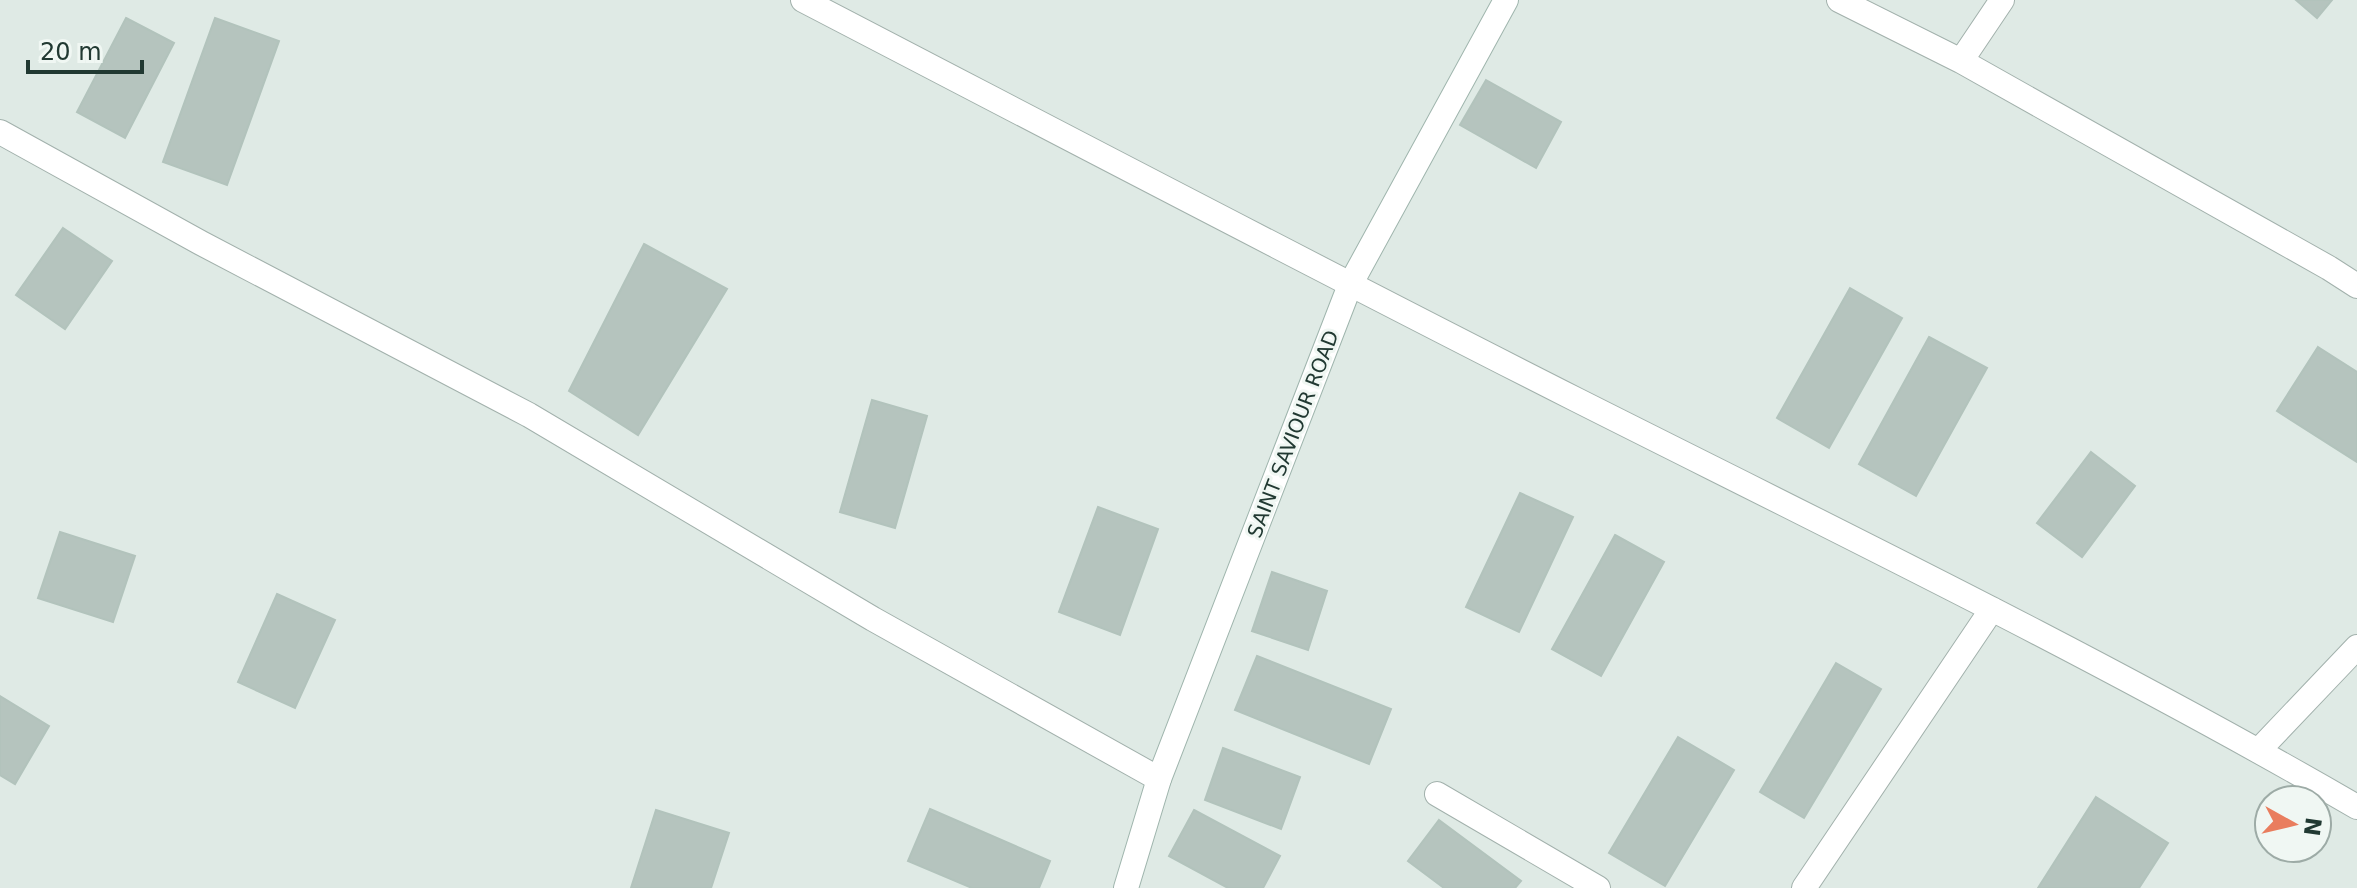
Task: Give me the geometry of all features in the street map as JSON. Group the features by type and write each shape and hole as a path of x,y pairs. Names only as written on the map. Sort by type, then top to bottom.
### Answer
{"street":[{"path":"803,0 1350,285 1992,609 2259,750 2357,807"},
{"name":"SAINT SAVIOUR ROAD","path":"1126,888 1159,779 1350,285 1506,0"},
{"path":"1839,0 1961,61 2357,286"},
{"path":"1961,61 2002,0"},
{"path":"0,132 201,243 529,415 873,619 1159,779"},
{"path":"1804,888 1992,609"},
{"path":"2259,750 2357,647"},
{"path":"1437,794 1598,888"}],"building":[{"path":"2296,0 2332,0 2317,18"},
{"path":"126,18 174,43 125,138 77,112"},
{"path":"215,18 279,41 227,185 163,162"},
{"path":"1486,80 1561,122 1536,168 1460,125"},
{"path":"63,228 112,261 65,329 16,295"},
{"path":"644,244 727,289 638,435 569,391"},
{"path":"1850,288 1902,318 1829,448 1777,418"},
{"path":"1929,337 1987,368 1916,496 1859,464"},
{"path":"2318,347 2357,372 2357,462 2277,411"},
{"path":"872,400 927,416 895,528 840,512"},
{"path":"2091,452 2135,486 2082,557 2037,523"},
{"path":"1520,493 1573,517 1519,632 1466,607"},
{"path":"1098,507 1158,529 1120,635 1059,612"},
{"path":"60,532 135,556 113,622 38,598"},
{"path":"1615,535 1664,562 1601,676 1552,649"},
{"path":"1272,572 1327,591 1308,650 1252,631"},
{"path":"277,594 335,620 295,708 238,682"},
{"path":"1257,656 1391,709 1369,764 1235,710"},
{"path":"1836,663 1881,689 1804,818 1760,792"},
{"path":"0,696 49,726 15,784 0,775"},
{"path":"1678,737 1734,770 1665,886 1609,853"},
{"path":"1223,748 1300,777 1281,829 1205,800"},
{"path":"2096,797 2168,843 2139,888 2038,888"},
{"path":"930,809 1050,861 1039,888 972,888 908,861"},
{"path":"656,810 729,833 711,888 631,888"},
{"path":"1194,810 1280,856 1263,888 1228,888 1169,856"},
{"path":"1439,820 1521,881 1515,888 1444,888 1408,861"}]}
